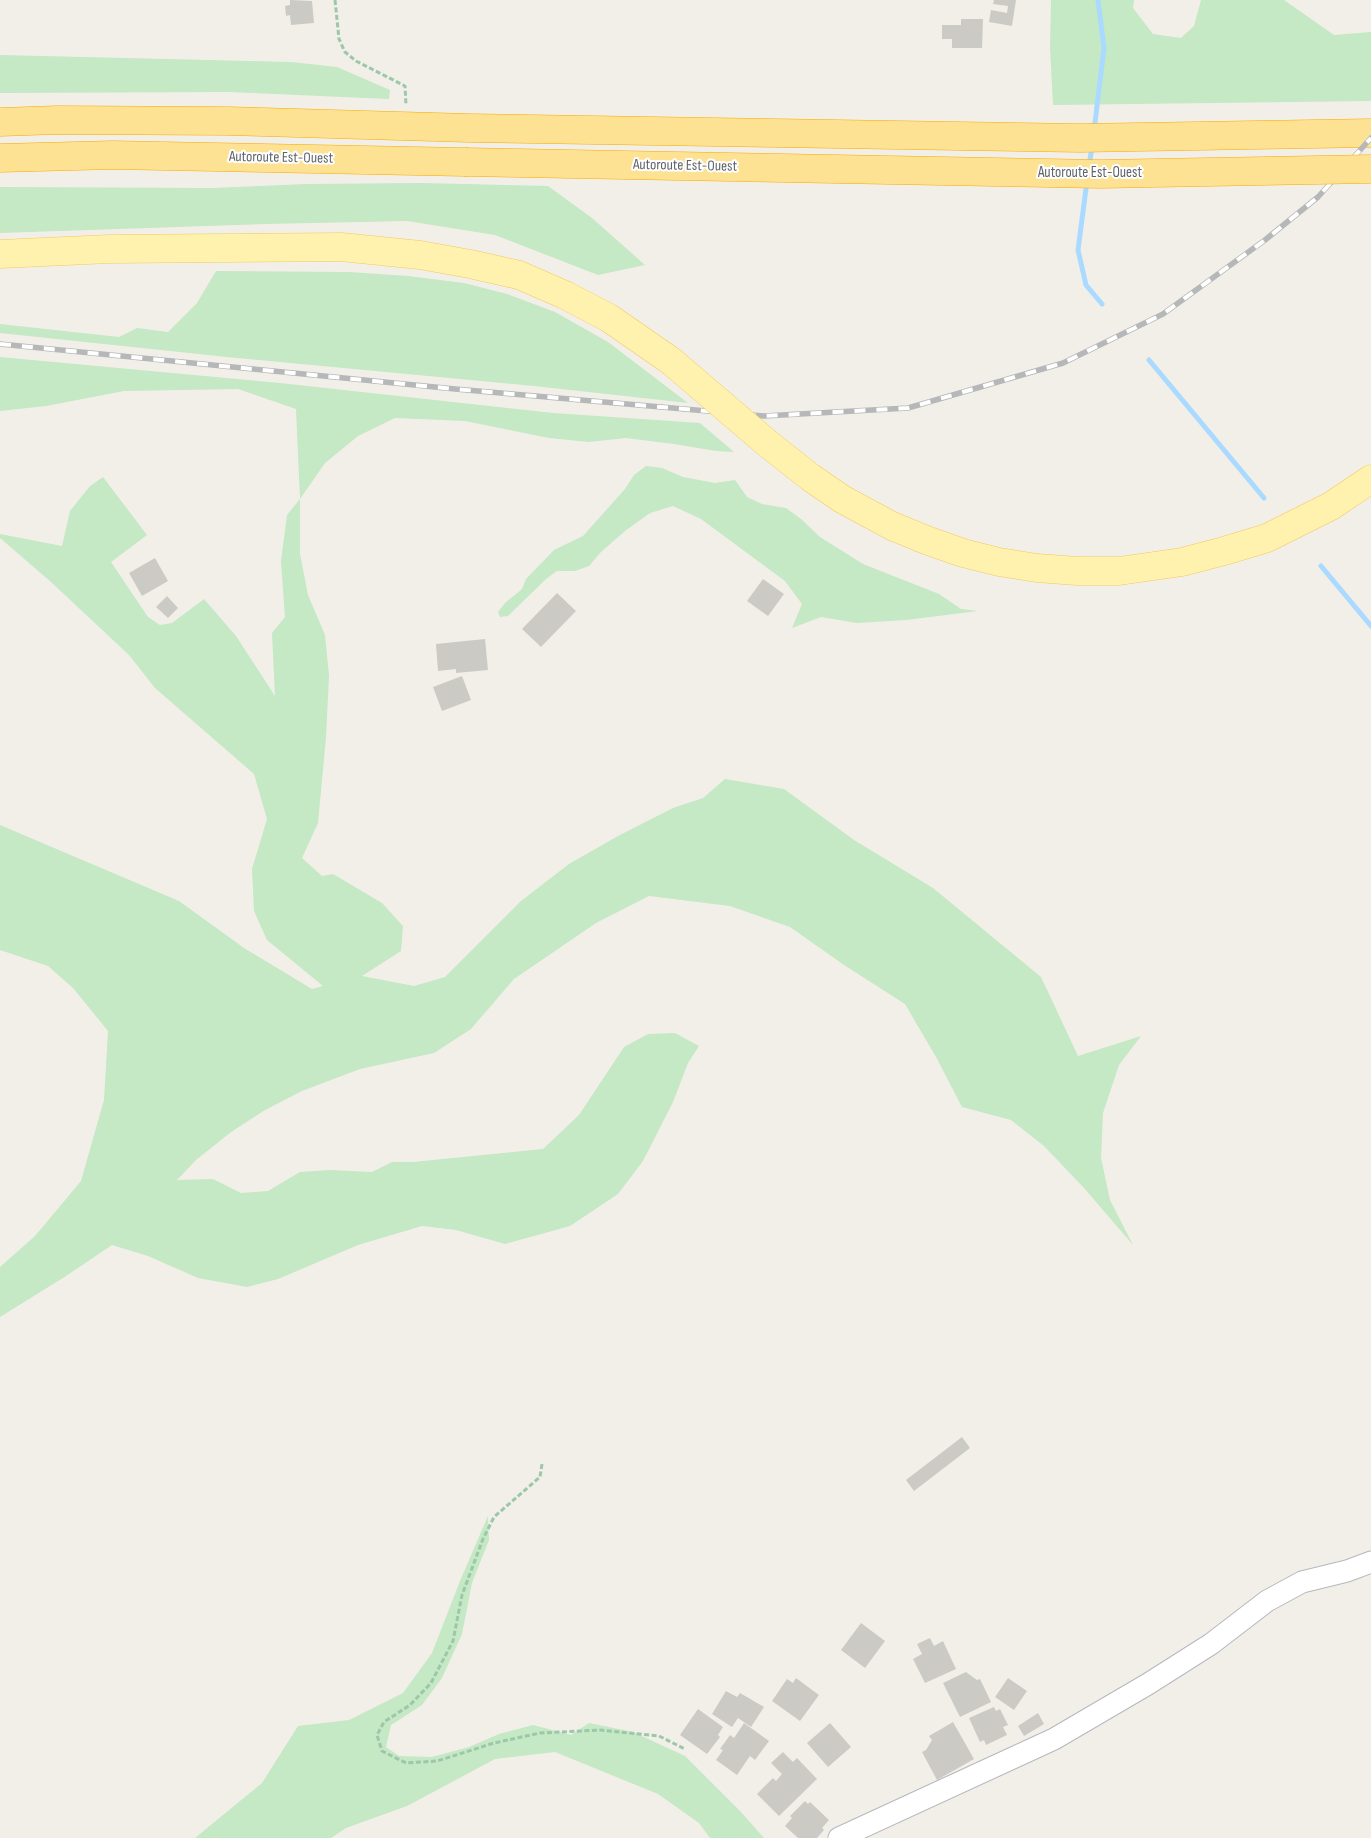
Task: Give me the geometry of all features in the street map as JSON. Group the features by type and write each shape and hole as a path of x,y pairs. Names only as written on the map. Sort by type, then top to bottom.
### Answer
{"highway":[{"path":"0,122 57,120 228,121 469,128 1080,138 1371,133"},
{"name":"Autoroute Est-Ouest","path":"0,158 113,155 1100,174 1371,169"}],"main road":[{"path":"0,254 109,249 341,247 420,255 519,275 565,295 609,318 671,361 767,443 810,477 842,499 892,526 926,540 962,553 999,562 1037,568 1118,572 1182,562 1267,538 1331,506 1371,479"}],"street":[{"path":"839,1838 1054,1739 1148,1684 1210,1644 1267,1601 1302,1582 1347,1571 1371,1562"}],"path":[{"path":"335,0 339,39 346,52 356,61 405,86 407,126"},
{"path":"542,1464 540,1478 494,1517 483,1539 462,1595 453,1641 431,1683 410,1705 384,1722 377,1735 382,1751 406,1763 437,1761 494,1742 540,1733 600,1730 659,1736 685,1749"}],"green space":[{"path":"1051,0 1134,0 1133,8 1153,34 1181,38 1194,26 1201,0 1284,0 1334,35 1371,32 1371,101 1053,105 1050,47"},
{"path":"0,55 291,62 337,67 390,90 389,99 229,92 0,93"},
{"path":"421,183 548,186 592,218 645,265 598,275 495,235 407,221 0,233 0,187 213,188 307,184"},
{"path":"216,271 349,272 408,276 464,283 507,294 555,312 608,342 688,403 0,333 0,324 119,337 137,328 168,332 197,303"},
{"path":"0,357 280,383 553,413 700,423 734,452 626,438 589,442 549,438 465,421 395,418 358,436 325,463 300,499 296,409 238,389 124,391 46,406 0,411"},
{"path":"646,466 662,468 683,477 715,483 735,480 747,497 762,504 786,508 820,537 863,564 939,594 961,609 978,611 906,620 857,623 821,617 792,628 802,604 785,581 701,519 673,506 650,513 625,531 601,552 589,566 575,571 557,571 546,579 508,616 500,617 498,612 505,603 522,589 526,579 554,550 583,536 625,489 634,475"},
{"path":"103,477 147,535 111,562 148,617 160,625 172,623 204,599 236,636 275,696 272,633 285,617 281,561 287,515 300,499 300,554 308,595 325,635 329,676 326,737 318,823 302,858 322,876 333,874 382,903 403,926 401,951 362,976 414,986 445,977 521,901 569,864 618,836 673,808 703,798 725,779 784,789 854,840 933,888 1041,977 1078,1056 1141,1036 1119,1065 1103,1113 1101,1158 1110,1200 1133,1245 1084,1188 1044,1146 1011,1120 962,1107 905,1004 844,965 790,927 730,906 649,896 596,923 514,979 471,1029 434,1053 360,1069 302,1091 265,1110 231,1132 196,1160 177,1180 213,1179 241,1193 268,1191 300,1172 330,1170 372,1172 392,1162 413,1162 543,1149 579,1115 624,1047 648,1034 675,1033 699,1046 688,1063 673,1102 643,1161 618,1194 570,1226 505,1244 456,1230 422,1226 358,1245 278,1279 247,1287 198,1278 148,1256 112,1245 0,1317 0,1267 35,1236 81,1181 104,1100 108,1031 73,988 48,966 0,950 0,825 179,901 244,948 312,989 323,986 267,940 254,911 252,869 267,819 254,774 155,688 129,655 51,582 0,538 0,534 62,546 70,511 90,486"},
{"path":"488,1516 489,1540 472,1583 462,1634 442,1678 422,1705 391,1725 386,1747 399,1756 432,1757 469,1747 499,1734 533,1725 571,1735 589,1723 633,1732 685,1756 764,1838 710,1838 699,1823 658,1794 555,1752 495,1759 407,1806 346,1828 331,1838 195,1838 262,1783 298,1726 349,1720 403,1693 432,1653"}],"building":[{"path":"290,0 312,1 314,23 291,25 290,15 286,16 285,6 290,5"},
{"path":"994,0 1016,0 1012,26 989,22 991,10 1007,13 1008,6 993,4"},
{"path":"961,19 983,19 982,48 952,48 952,39 942,39 942,25 961,25"},
{"path":"155,558 168,581 142,596 129,573"},
{"path":"763,579 784,594 768,616 747,601"},
{"path":"557,593 576,611 541,647 522,629"},
{"path":"167,596 178,608 168,618 156,607"},
{"path":"485,639 488,670 456,673 456,669 438,671 436,644"},
{"path":"462,676 471,700 442,711 433,687"},
{"path":"962,1437 970,1448 914,1491 906,1480"},
{"path":"861,1623 885,1641 865,1668 841,1650"},
{"path":"930,1638 934,1646 943,1641 956,1669 925,1683 913,1659 922,1654 917,1644"},
{"path":"966,1672 977,1680 980,1679 991,1702 960,1717 943,1683"},
{"path":"796,1678 819,1695 800,1721 772,1701 787,1679 793,1683"},
{"path":"1008,1678 1027,1691 1014,1710 995,1697"},
{"path":"726,1691 737,1697 740,1693 764,1707 751,1727 738,1718 732,1727 712,1714"},
{"path":"994,1707 996,1711 1000,1709 1008,1725 1003,1727 1007,1735 986,1745 984,1740 980,1742 969,1718"},
{"path":"698,1709 723,1727 718,1735 720,1737 707,1754 680,1735"},
{"path":"1038,1713 1044,1724 1024,1736 1018,1726"},
{"path":"953,1722 974,1759 937,1780 922,1752 926,1750 932,1740 929,1736"},
{"path":"744,1723 769,1741 755,1760 750,1756 737,1775 716,1760 723,1750 720,1749 730,1735 734,1738"},
{"path":"830,1723 851,1747 828,1767 807,1743"},
{"path":"783,1752 793,1762 797,1758 817,1779 779,1816 757,1794 773,1778 776,1781 782,1774 771,1763"},
{"path":"805,1801 808,1804 810,1802 829,1820 817,1838 798,1838 785,1826 792,1818 790,1816"}],"waterway":[{"path":"1094,131 1104,48 1098,0"},
{"path":"1089,166 1092,147"},
{"path":"1087,181 1078,250 1086,285 1102,304"},
{"path":"1149,360 1264,498"},
{"path":"1321,566 1371,626"}],"railway":[{"path":"0,344 455,389 764,416 908,408 1063,363 1163,314 1265,240 1318,197 1371,138"}]}
